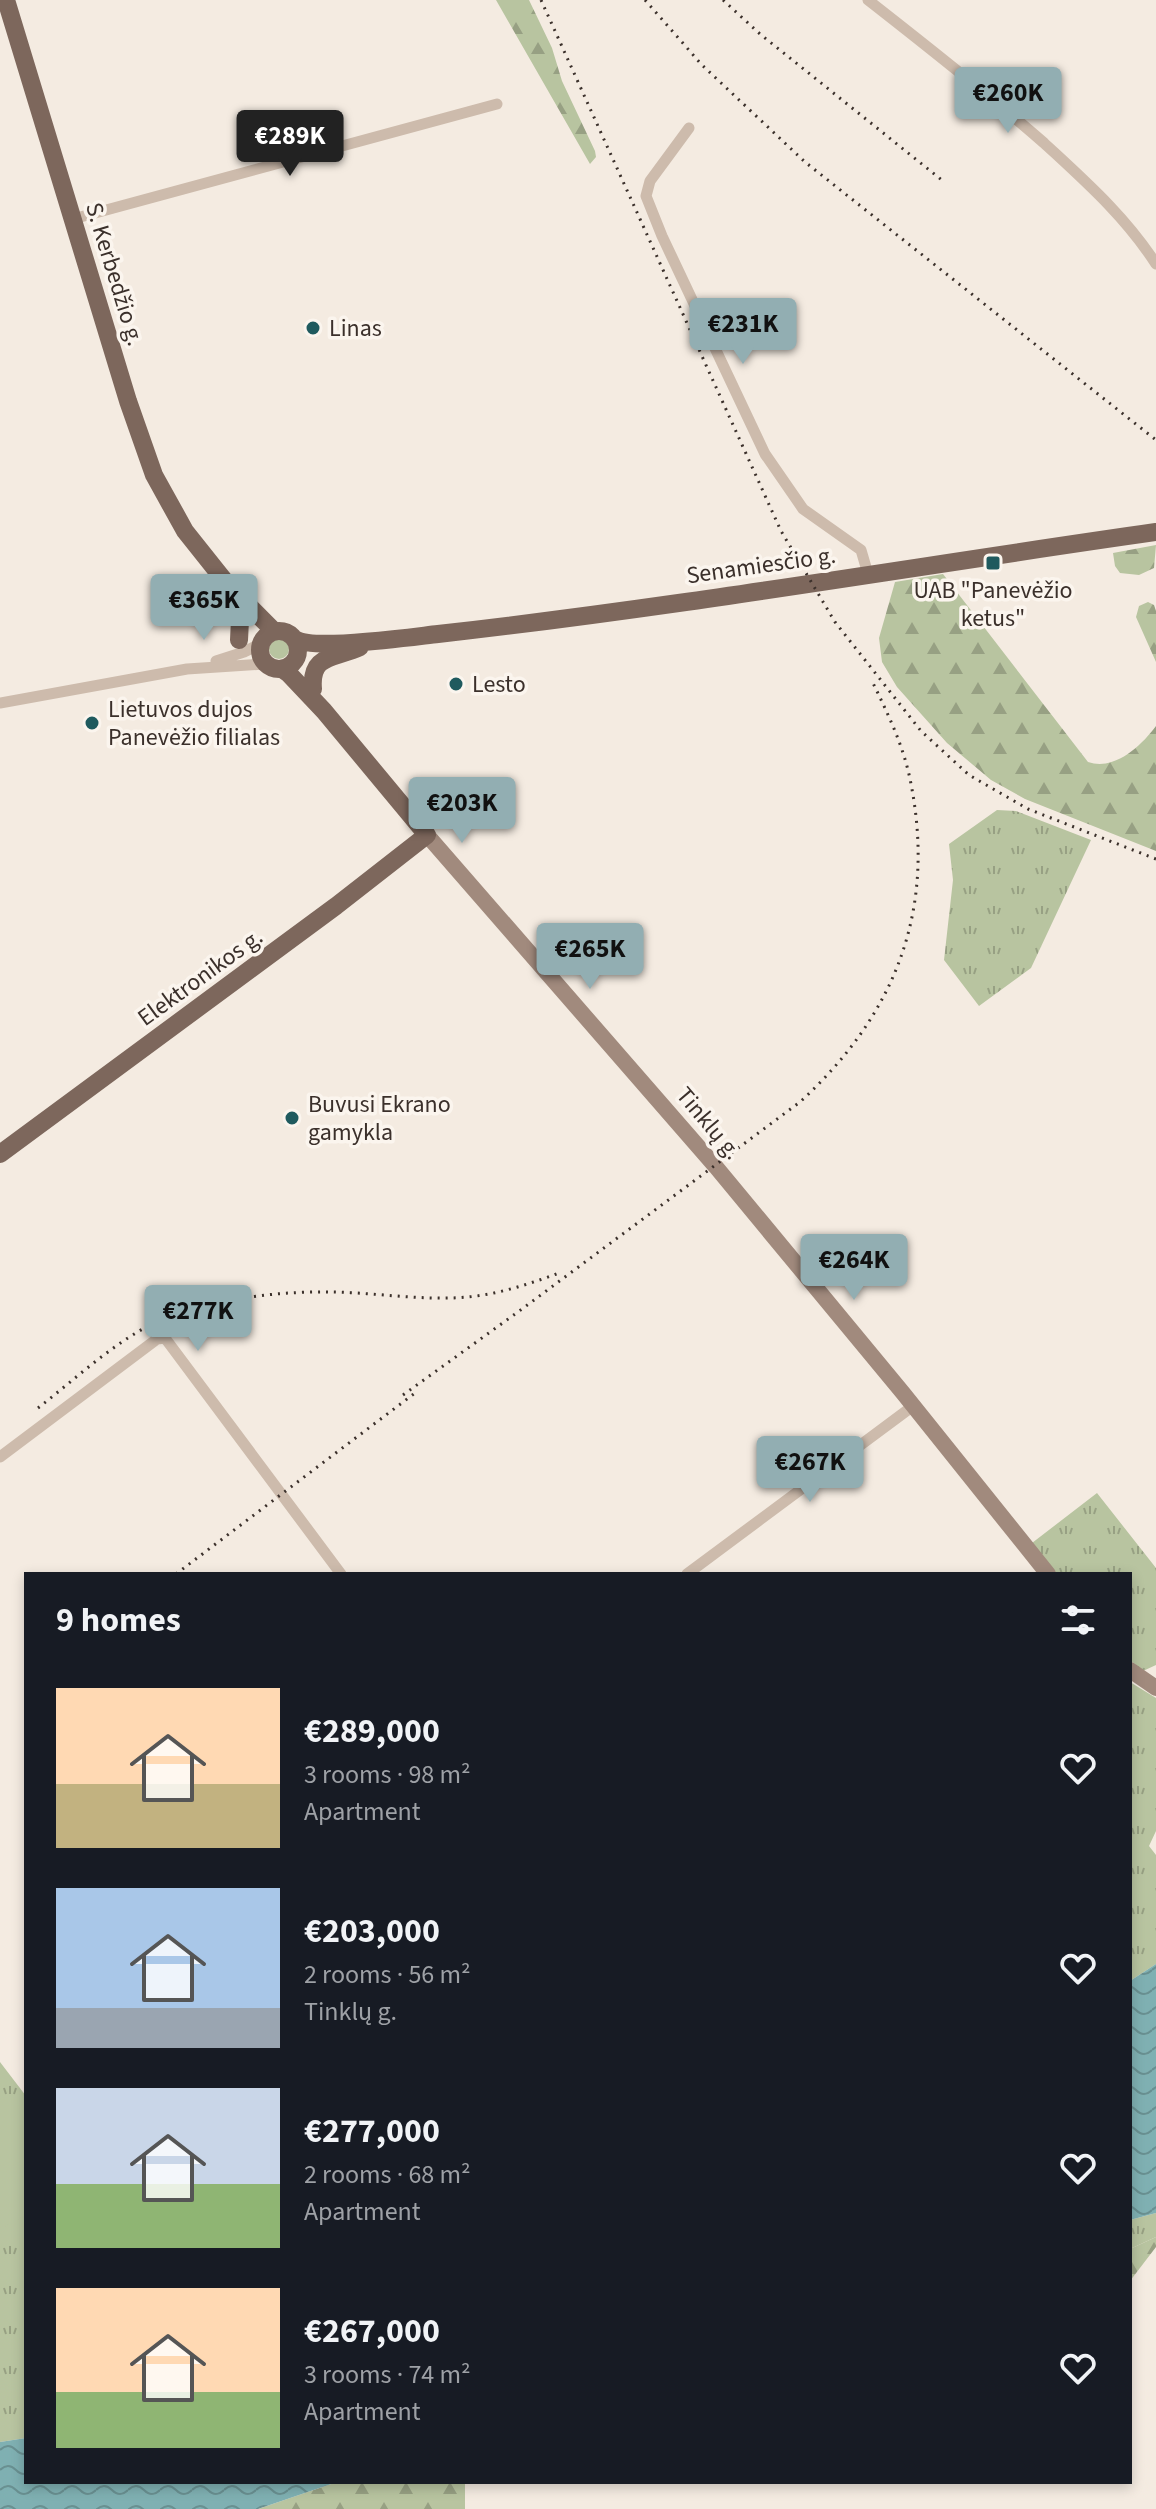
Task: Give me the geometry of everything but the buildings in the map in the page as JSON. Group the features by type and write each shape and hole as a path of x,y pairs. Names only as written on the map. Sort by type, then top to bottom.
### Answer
{"main road":[{"name":"S. Kerbedžio g.","path":"6,0 145,452 171,509 265,639"},
{"name":"Senamiesčio g.","path":"265,639 286,632 287,658 309,645 366,645 514,626 1156,532"},
{"name":"S. Kerbedžio g.","path":"201,551 207,568 240,620 239,640"},
{"path":"265,639 260,655 287,658"},
{"name":"Senamiesčio g.","path":"314,667 321,661 366,645"},
{"name":"Tinklų g.","path":"287,658 313,689 324,711"},
{"name":"Tinklų g.","path":"287,658 289,674 716,1167 1046,1572"},
{"name":"Tinklų g.","path":"313,689 314,667"},
{"name":"Elektronikos g.","path":"0,1154 336,906 427,835"},
{"path":"1132,1671 1153,1682"}],"street":[{"path":"868,0 982,89 1099,192 1140,239 1156,264"},
{"path":"73,219 497,104"},
{"path":"689,128 650,181 646,196 765,454 803,509 861,550 868,574"},
{"name":"Senamiesčio g.","path":"193,667 244,652 265,639"},
{"name":"Senamiesčio g.","path":"193,667 225,652 239,640"},
{"name":"Senamiesčio g.","path":"0,703 193,667 287,658"},
{"path":"0,1457 157,1339 165,1338 340,1572"},
{"path":"690,1572 913,1406"}],"green space":[{"path":"496,0 529,0 595,151 596,157 590,164"},
{"path":"1156,545 1154,568 1139,575 1120,573 1115,566 1113,553"},
{"path":"943,574 1088,762 1098,764 1117,760 1135,749 1156,726 1156,851 1025,799 991,780 947,743 897,687 882,662 879,638 895,582"},
{"path":"1148,602 1154,605 1156,611 1156,662 1136,617 1139,606"},
{"path":"279,639 286,642 289,649 286,656 279,659 272,656 269,649 272,642"},
{"path":"997,810 1016,811 1091,840 1031,968 979,1006 944,960 953,880 949,844"},
{"path":"1097,1493 1156,1568 1156,1665 1143,1671 1132,1662 1132,1572 1055,1572 1032,1543"},
{"path":"1132,1683 1156,1698 1156,1831 1149,1846 1156,1855 1156,1964 1132,1980"},
{"path":"0,2062 24,2093 24,2438 0,2442"},
{"path":"0,2104 10,2109 24,2126 24,2216 0,2229"},
{"path":"1156,2213 1156,2237 1132,2248 1132,2219"},
{"path":"1156,2237 1156,2247 1132,2278 1132,2248"},
{"path":"331,2484 465,2484 465,2509 258,2509"}],"water":[{"path":"1156,1964 1156,2213 1132,2219 1132,1980"},
{"path":"24,2438 24,2484 331,2484 258,2509 0,2509 0,2442"}],"railway":[{"path":"541,0 781,531 835,622 921,731 969,775 1028,809 1156,859"},
{"path":"645,0 702,65 805,162 1156,440"},
{"path":"723,0 760,34 943,181"},
{"path":"403,1395 800,1102 861,1033 884,995 901,956 912,915 918,872 917,827 907,766 873,683"},
{"path":"38,1408 144,1328 202,1306 259,1296 316,1292 435,1298 480,1296 562,1272"},
{"path":"179,1572 415,1393"}],"place":[{"name":"Linas","path":"313,328"},
{"name":"UAB \"Panevėžio ketus\"","path":"993,563"},
{"name":"Lesto","path":"456,684"},
{"name":"Lietuvos dujos Panevėžio filialas","path":"92,723"},
{"name":"Buvusi Ekrano gamykla","path":"292,1118"}]}
